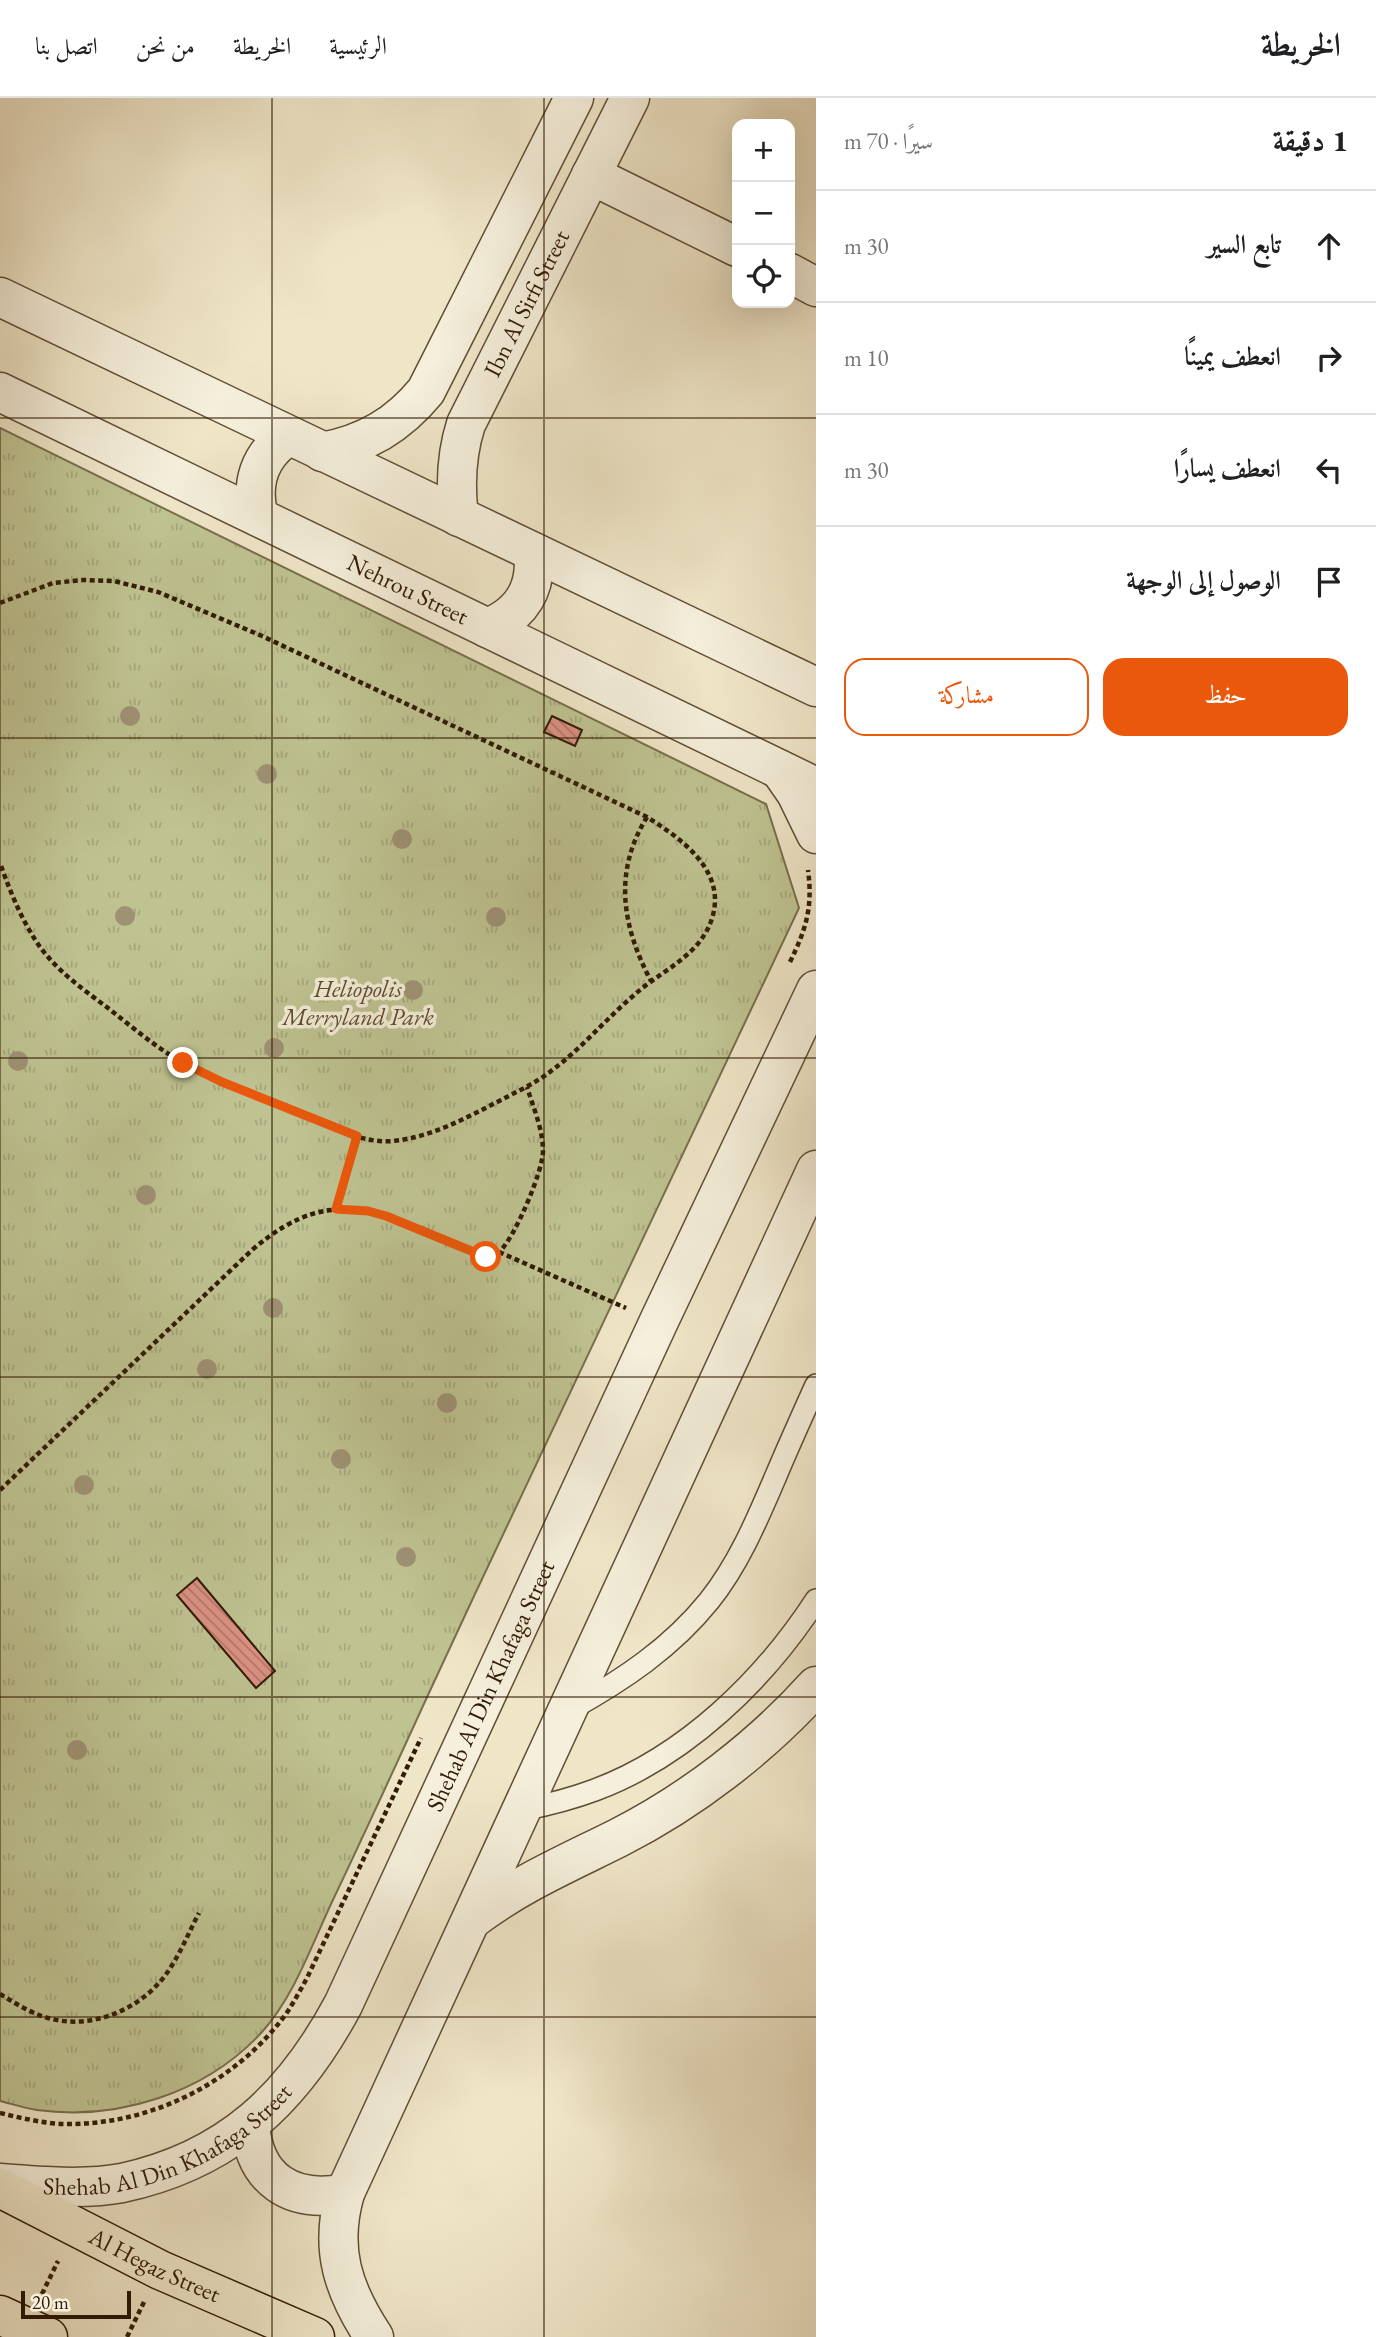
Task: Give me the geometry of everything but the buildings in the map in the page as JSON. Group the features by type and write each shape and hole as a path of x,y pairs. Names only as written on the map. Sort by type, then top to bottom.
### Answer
{"main road":[{"name":"Al Hegaz Street","path":"0,2186 160,2270 315,2337"}],"street":[{"name":"Ibn Al Sirfi Street","path":"322,452 352,446 381,433 406,414 426,391 573,98"},
{"path":"586,98 626,106"},
{"name":"Ibn Al Sirfi Street","path":"459,517 457,463 466,424 626,106"},
{"path":"591,175 733,245"},
{"path":"795,276 816,286"},
{"path":"0,297 816,687"},
{"name":"Nehrou Street","path":"0,392 816,787"},
{"path":"259,517 254,494 259,471 270,451 288,436"},
{"path":"487,628 509,617 526,599 534,577 533,552"},
{"path":"780,770 796,793 812,850"},
{"name":"Shehab Al Din Khafaga Street","path":"0,2186 50,2187 120,2183 183,2163 213,2148 250,2124 282,2095 310,2061 343,2005 659,1321 802,979"},
{"path":"374,2337 348,2292 340,2261 338,2235 345,2193 816,1170"},
{"path":"472,1919 530,1881 619,1838 697,1790 768,1733 816,1686"},
{"path":"250,2124 256,2156 276,2182 292,2192 310,2197 345,2193"}],"lane":[{"path":"567,1710 626,1676 657,1654 686,1628 711,1599 749,1535 816,1385"},
{"path":"522,1810 596,1790 630,1774 701,1729 762,1668 816,1600"}],"path":[{"path":"0,603 52,583 83,580 114,582 158,592 262,636 647,817 682,841 697,856 713,887 714,913 705,936 690,953 632,996 582,1046 550,1073 453,1125 428,1134 388,1141 357,1136 222,1082 183,1063 74,983 50,959 19,911 0,863"},
{"path":"647,817 634,838 627,863 625,888 626,915 632,940 651,981"},
{"path":"802,979 805,930 810,909 812,850"},
{"path":"0,1490 272,1233 316,1213 336,1209 368,1211 480,1256 492,1256 499,1252 533,1190 541,1165 542,1139 527,1087"},
{"path":"336,1209 357,1136"},
{"path":"499,1252 611,1302"},
{"path":"619,1320 631,1295"},
{"path":"0,2113 63,2124 101,2122 138,2115 207,2086 238,2064 281,2020 307,1978 425,1730"},
{"path":"0,1994 48,2018 89,2021 109,2016 143,1998 158,1985 169,1970 199,1913"},
{"path":"25,2326 75,2225"}],"green space":[{"name":"Heliopolis Merryland Park","path":"0,428 766,804 799,908 520,1498 301,1971 283,2003 262,2032 240,2053 215,2071 159,2098 98,2111 37,2110 0,2101"}],"route":[{"path":"183,1063 222,1082 357,1136 336,1209 368,1211 386,1216 486,1257"}]}
